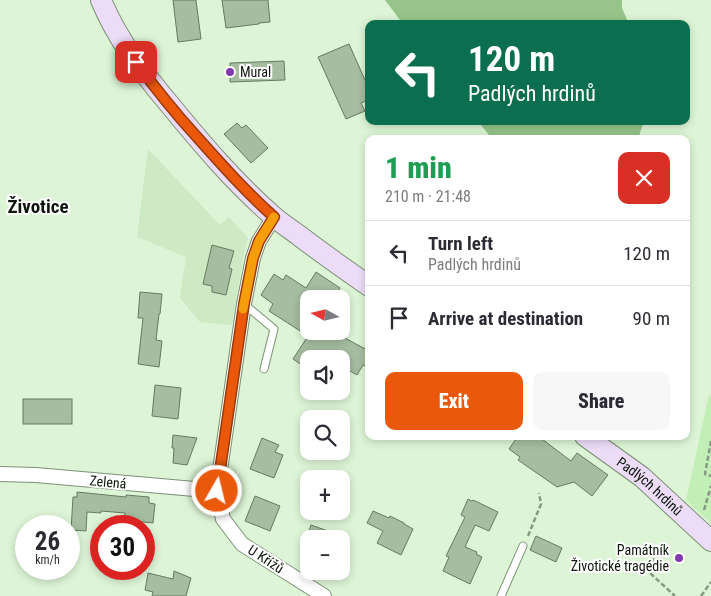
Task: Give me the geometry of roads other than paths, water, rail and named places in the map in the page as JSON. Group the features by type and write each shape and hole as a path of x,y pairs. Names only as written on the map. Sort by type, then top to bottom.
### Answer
{"street":[{"path":"101,0 116,32 151,82 225,170 274,217 365,283"},
{"name":"U Křížů","path":"274,217 259,241 253,258 244,304 217,491 223,519 242,544 324,596"},
{"name":"Padlých hrdinů","path":"591,440 642,477 704,534"},
{"name":"Zelená","path":"0,474 36,475 217,491"}],"lane":[{"path":"244,304 274,329 264,369"},
{"path":"501,596 524,546"}],"place":[{"name":"Mural","path":"230,72"},
{"name":"Památník Životické tragédie","path":"679,558"}],"district":[{"name":"Životice","path":"38,206"}]}
